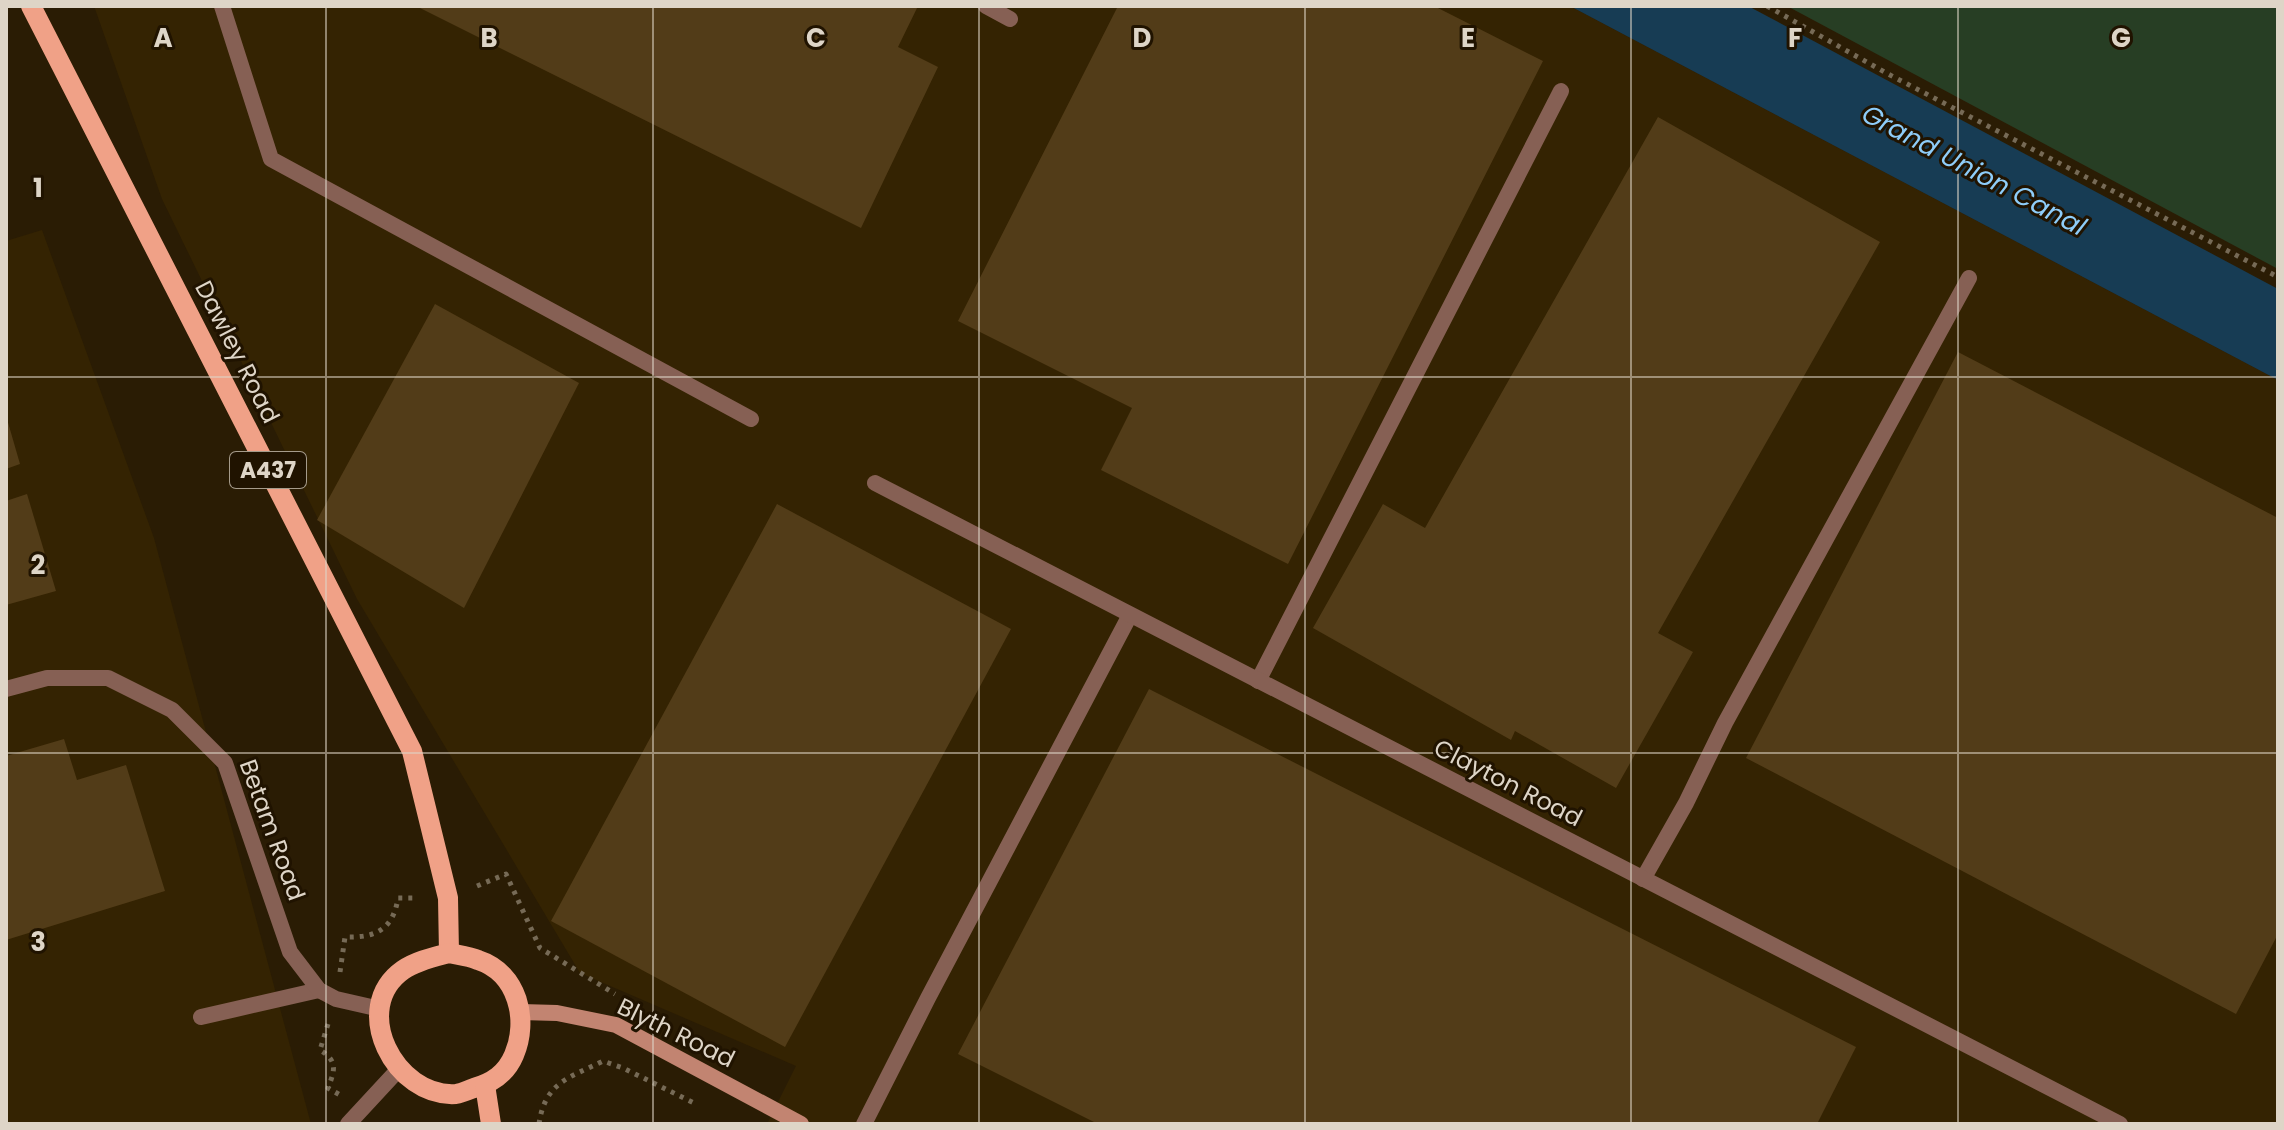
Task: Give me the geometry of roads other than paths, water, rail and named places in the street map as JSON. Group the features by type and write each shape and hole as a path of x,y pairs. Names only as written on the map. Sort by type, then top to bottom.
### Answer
{"main road":[{"name":"Dawley Road","path":"31,6 412,751 448,898 449,953"},
{"path":"449,953 480,960 503,974 521,1012 520,1040 509,1066 485,1085 456,1094 428,1088 398,1070 382,1040 380,1009 386,987 404,969 449,953"},
{"path":"485,1085 491,1124"}],"street":[{"path":"222,6 271,159 751,419"},
{"path":"986,6 1010,19"},
{"path":"1258,681 1561,91"},
{"path":"1643,879 1969,278"},
{"name":"Clayton Road","path":"875,483 2120,1124"},
{"path":"864,1124 1130,615"},
{"name":"Betam Road","path":"6,689 47,678 108,678 172,710 225,763 290,952 319,990"},
{"path":"201,1017 319,990 336,999 380,1009"},
{"name":"Blyth Road","path":"521,1012 557,1013 616,1025 801,1124"},
{"path":"348,1124 398,1070"}],"water":[{"name":"Grand Union Canal","path":"1570,6 1748,6 2278,289 2278,380"}]}
